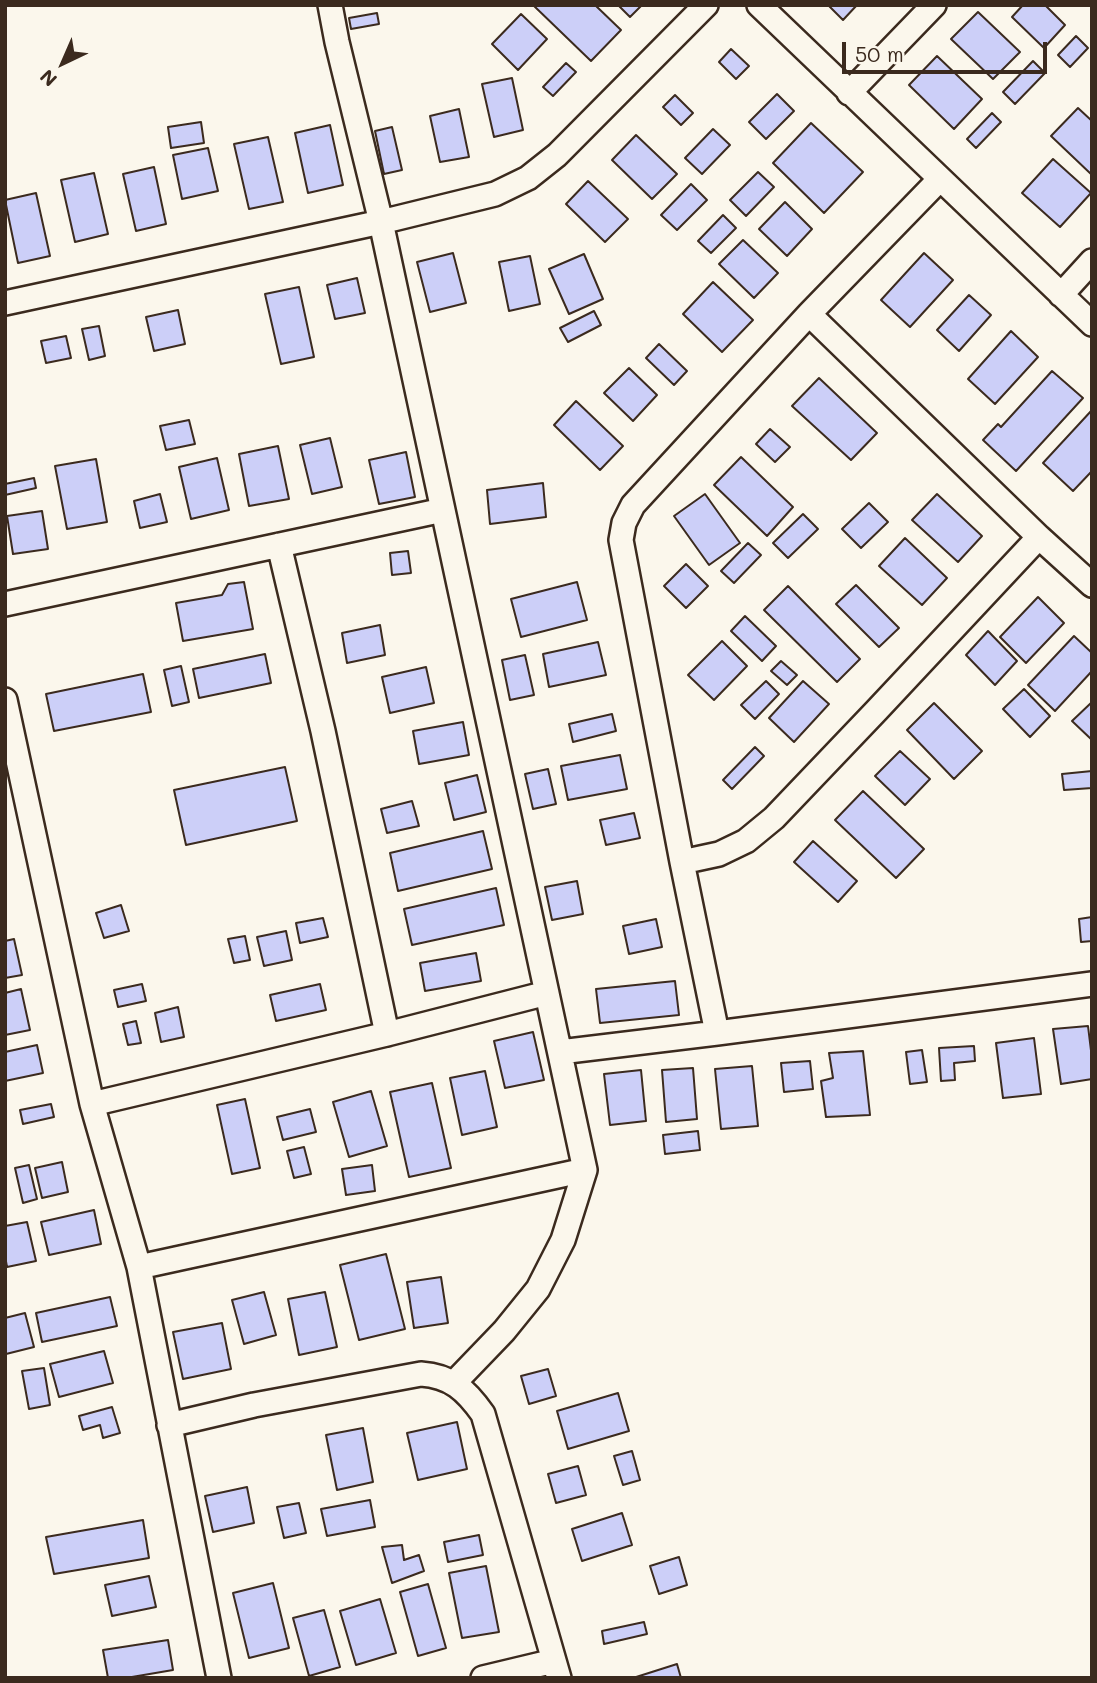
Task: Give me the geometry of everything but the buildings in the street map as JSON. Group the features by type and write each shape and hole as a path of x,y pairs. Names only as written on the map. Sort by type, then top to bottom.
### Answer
{"street":[{"path":"330,5 381,222 585,1170 563,1240 538,1289 504,1331 454,1383"},
{"path":"5,303 381,222 495,194 528,178 557,155 706,5"},
{"path":"759,5 1092,324"},
{"path":"849,93 934,5"},
{"path":"718,1033 682,862 621,540 624,523 633,505 809,314 940,179"},
{"path":"1061,295 1092,261"},
{"path":"809,314 1092,585"},
{"path":"5,604 443,510"},
{"path":"682,862 719,854 746,841 774,818 1039,537"},
{"path":"279,545 326,745 387,1034"},
{"path":"5,700 92,1104 139,1267 219,1678"},
{"path":"560,1052 1092,984"},
{"path":"92,1104 547,993"},
{"path":"139,1267 585,1170"},
{"path":"169,1425 254,1405 421,1374 437,1375 454,1383 471,1397 483,1414 556,1670 483,1678"}]}
